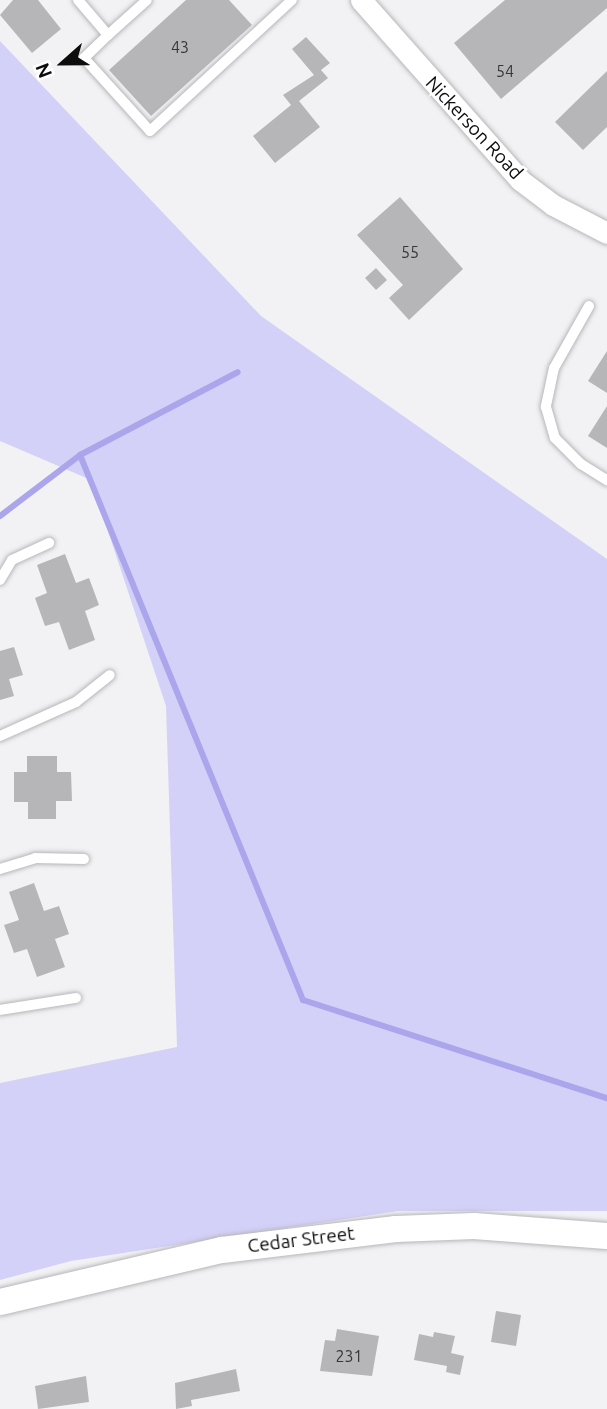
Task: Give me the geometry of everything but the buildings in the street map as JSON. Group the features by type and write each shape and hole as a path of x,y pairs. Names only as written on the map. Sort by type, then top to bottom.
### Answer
{"street":[{"name":"Nickerson Road","path":"361,0 520,180 553,205 607,233"},
{"name":"Cedar Street","path":"0,1302 222,1250 396,1229 474,1226 607,1236"}],"lane":[{"path":"78,0 108,35"},
{"path":"147,0 84,58 150,131 292,0"},
{"path":"589,306 554,368 546,407 549,424 561,445 607,480"},
{"path":"0,580 12,560 49,543"},
{"path":"0,736 76,702 110,675"},
{"path":"0,869 35,858 83,859"},
{"path":"0,1010 76,998"}],"shaded area":[{"path":"0,41 261,316 607,559 607,1211 398,1211 71,1261 0,1280 0,1083 177,1047 166,706 91,480 0,441"}],"waterway":[{"path":"0,516 80,455 238,372"},
{"path":"80,455 303,1000 607,1098"}]}
